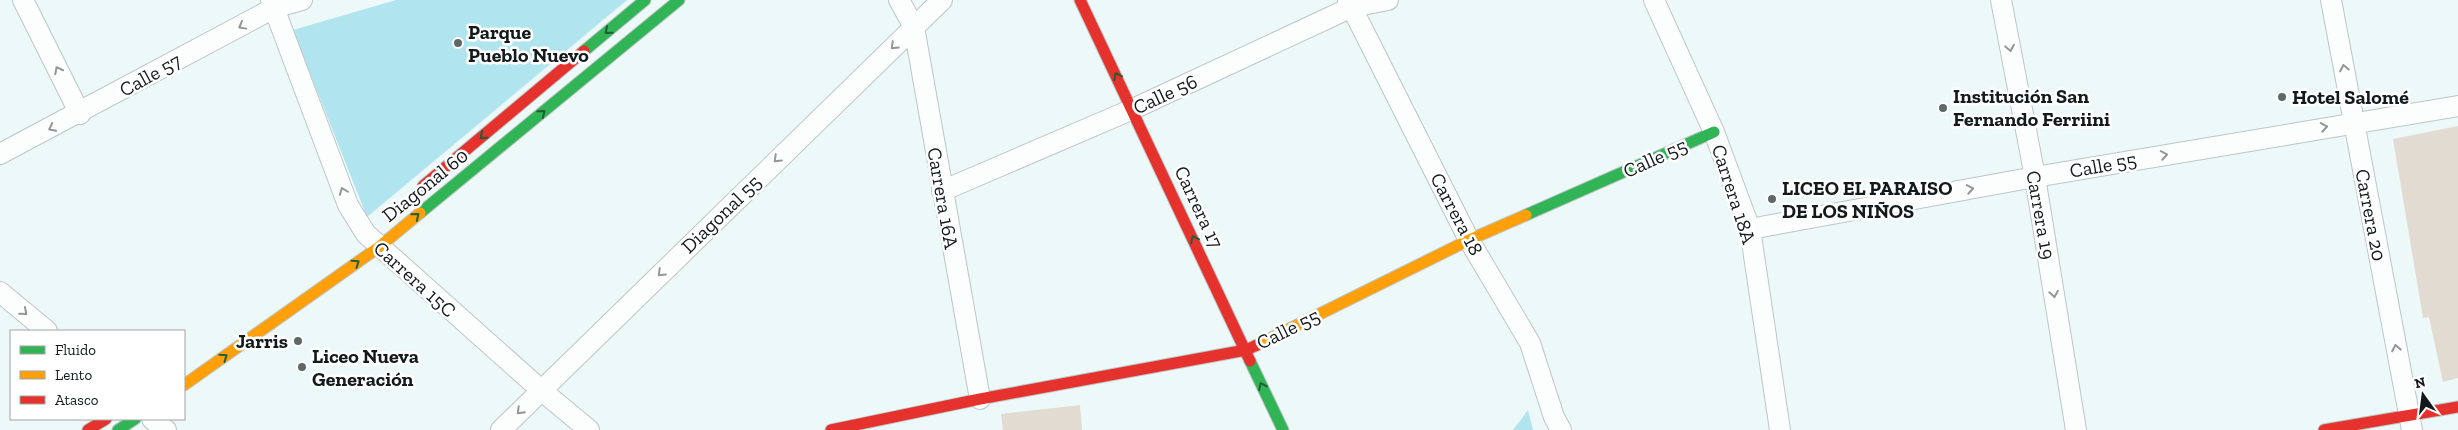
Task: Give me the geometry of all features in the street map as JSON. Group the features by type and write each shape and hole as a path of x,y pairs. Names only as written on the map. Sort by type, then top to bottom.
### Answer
{"street":[{"path":"23,0 80,114"},
{"name":"Calle 57","path":"0,154 80,114 272,4 302,0"},
{"name":"Diagonal 60","path":"411,196 645,0"},
{"name":"Diagonal 60","path":"185,384 369,237 679,0"},
{"name":"Carrera 16A","path":"899,0 914,26 980,399"},
{"name":"Diagonal 55","path":"501,430 942,0"},
{"name":"Carrera 17","path":"1080,0 1283,430"},
{"name":"Calle 56","path":"942,191 1133,109 1350,4 1388,0"},
{"name":"Carrera 18A","path":"1654,0 1714,132 1750,230 1780,430"},
{"name":"Carrera 19","path":"2001,0 2035,177 2076,430"},
{"name":"Carrera 20","path":"2331,0 2410,423"},
{"name":"Carrera 15C","path":"272,4 348,205 369,237 540,390 589,430"},
{"name":"Carrera 18","path":"1350,4 1469,240 1530,344 1554,417 1561,430"},
{"name":"Calle 55","path":"1750,230 2035,177 2458,106"},
{"name":"Calle 55","path":"831,430 896,424 980,399 1246,350 1469,240 1714,132"},
{"path":"0,292 46,330"},
{"path":"2324,430 2410,423 2458,407"},
{"path":"88,430 104,420"},
{"path":"118,430 133,420"},
{"path":"153,420 166,430"}],"shaded area":[{"name":"Parque Pueblo Nuevo","path":"396,0 627,0 367,217 293,30"},
{"path":"1528,410 1533,430 1513,430"}],"building":[{"path":"2458,126 2458,378 2443,382 2429,317 2423,318 2393,139"},
{"path":"1080,405 1082,430 1003,430 1001,414"}],"traffic: fast":[{"path":"584,51 645,0"},
{"path":"420,213 679,0"},
{"path":"1526,215 1714,132"},
{"path":"1250,361 1283,430"},
{"path":"118,430 133,420"}],"traffic: slow":[{"path":"185,384 379,247 420,213"},
{"path":"1257,345 1469,240 1526,215"}],"traffic: jam":[{"path":"1080,0 1250,361"},
{"path":"423,186 584,51"},
{"path":"831,430 980,399 1246,350 1257,345"},
{"path":"2324,430 2458,407"},
{"path":"88,430 104,420"}],"place":[{"name":"Parque Pueblo Nuevo","path":"458,43"},
{"name":"Hotel Salomé","path":"2282,97"},
{"name":"Institución San Fernando Ferriini","path":"1943,108"},
{"name":"LICEO EL PARAISO DE LOS NIÑOS","path":"1772,199"},
{"name":"Jarris","path":"298,341"},
{"name":"Liceo Nueva Generación","path":"302,367"}]}
